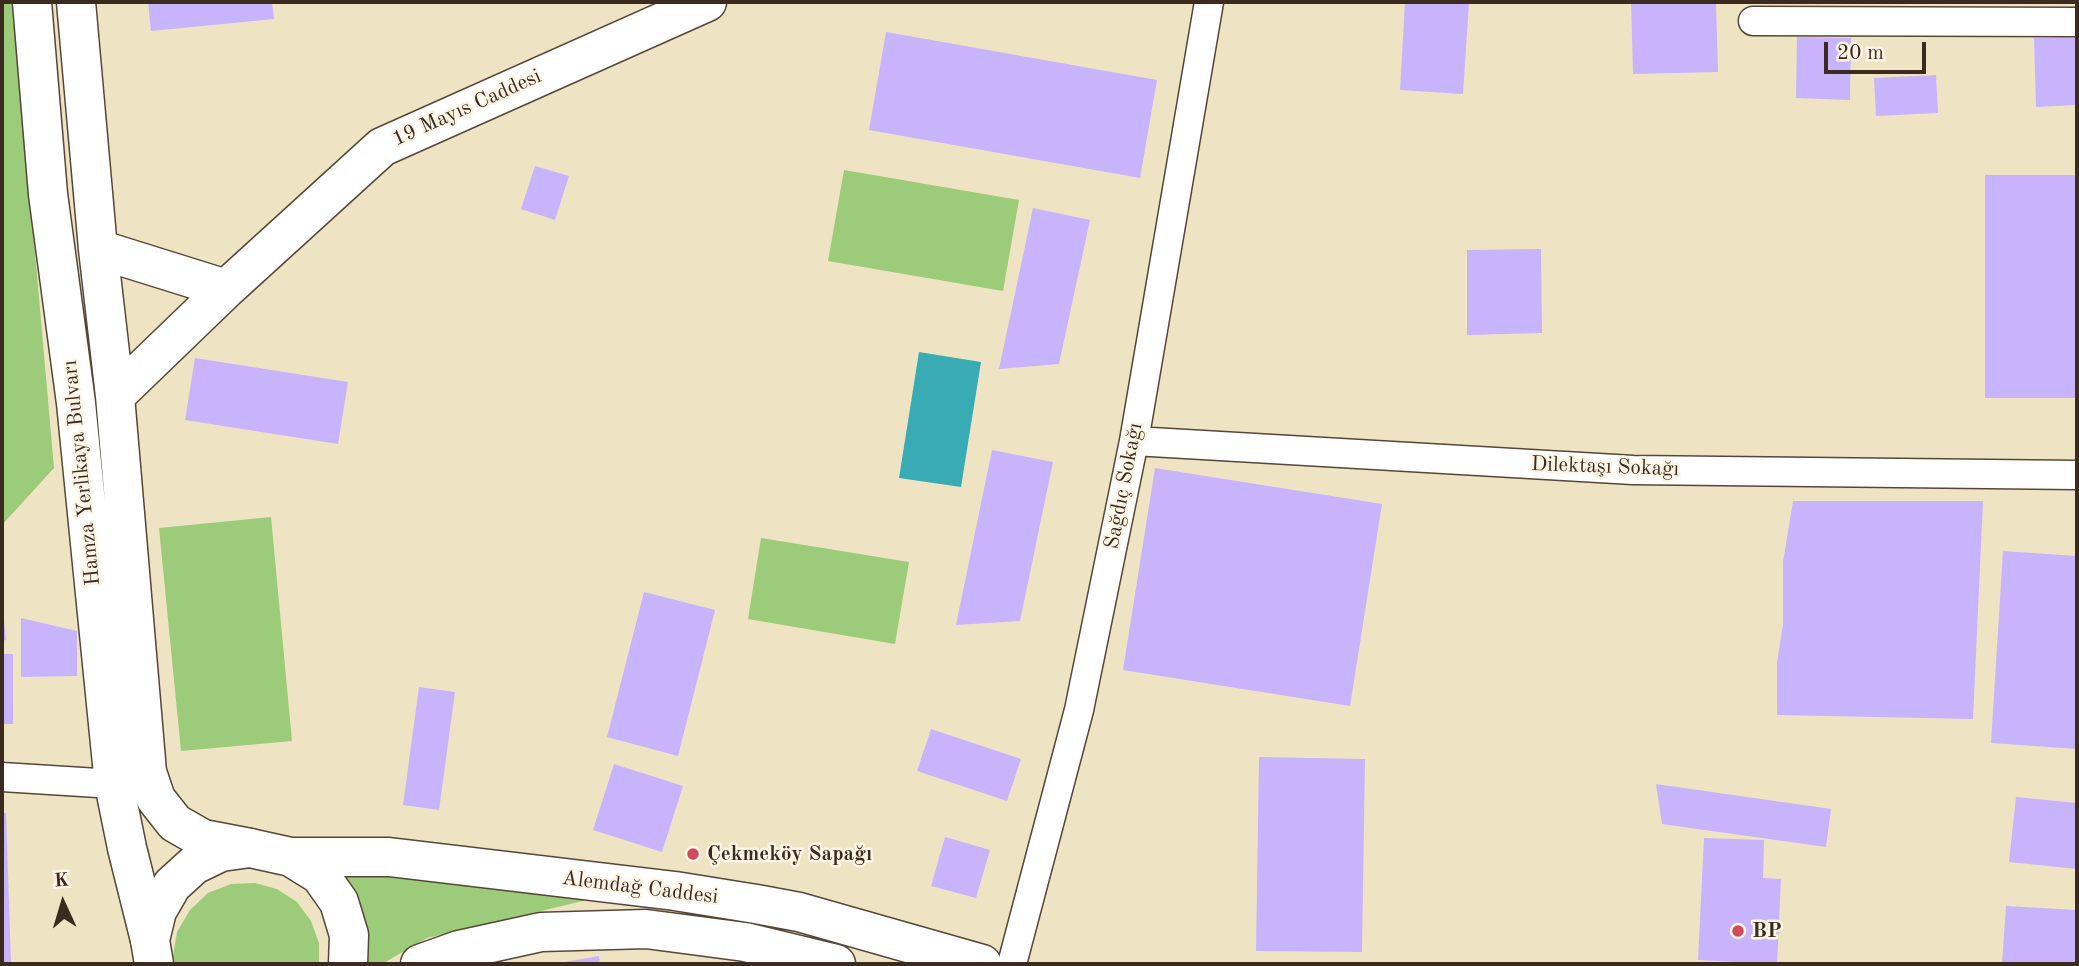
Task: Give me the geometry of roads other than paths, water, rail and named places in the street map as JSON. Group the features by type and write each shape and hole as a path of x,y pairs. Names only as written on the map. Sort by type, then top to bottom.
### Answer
{"main road":[{"name":"Hamza Yerlikaya Bulvarı","path":"32,2 48,194 76,403 114,784 152,952"},
{"name":"Hamza Yerlikaya Bulvarı","path":"76,2 115,396 146,772 156,799 175,823 203,839 250,848"},
{"name":"19 Mayıs Caddesi","path":"115,396 226,289 382,146 707,2"},
{"path":"99,249 226,289"},
{"name":"Alemdağ Caddesi","path":"152,952 157,911 172,885 194,865 220,852 250,848 291,857 389,857 689,893 799,912 982,964"},
{"name":"Alemdağ Caddesi","path":"291,857 320,876 340,902 349,935 348,964"},
{"name":"Alemdağ Caddesi","path":"420,964 459,950 541,932 646,929 745,942 817,962"}],"street":[{"name":"Sağdıç Sokağı","path":"1012,964 1079,710 1134,441 1209,2"},
{"path":"1753,21 2077,22"},
{"name":"Dilektaşı Sokağı","path":"1134,441 1633,470 2077,475"},
{"path":"2,777 114,784"}],"water":[{"path":"919,352 981,362 961,487 899,478"}],"place":[{"name":"Çekmeköy Sapağı","path":"693,854"},
{"name":"BP","path":"1738,931"}]}
